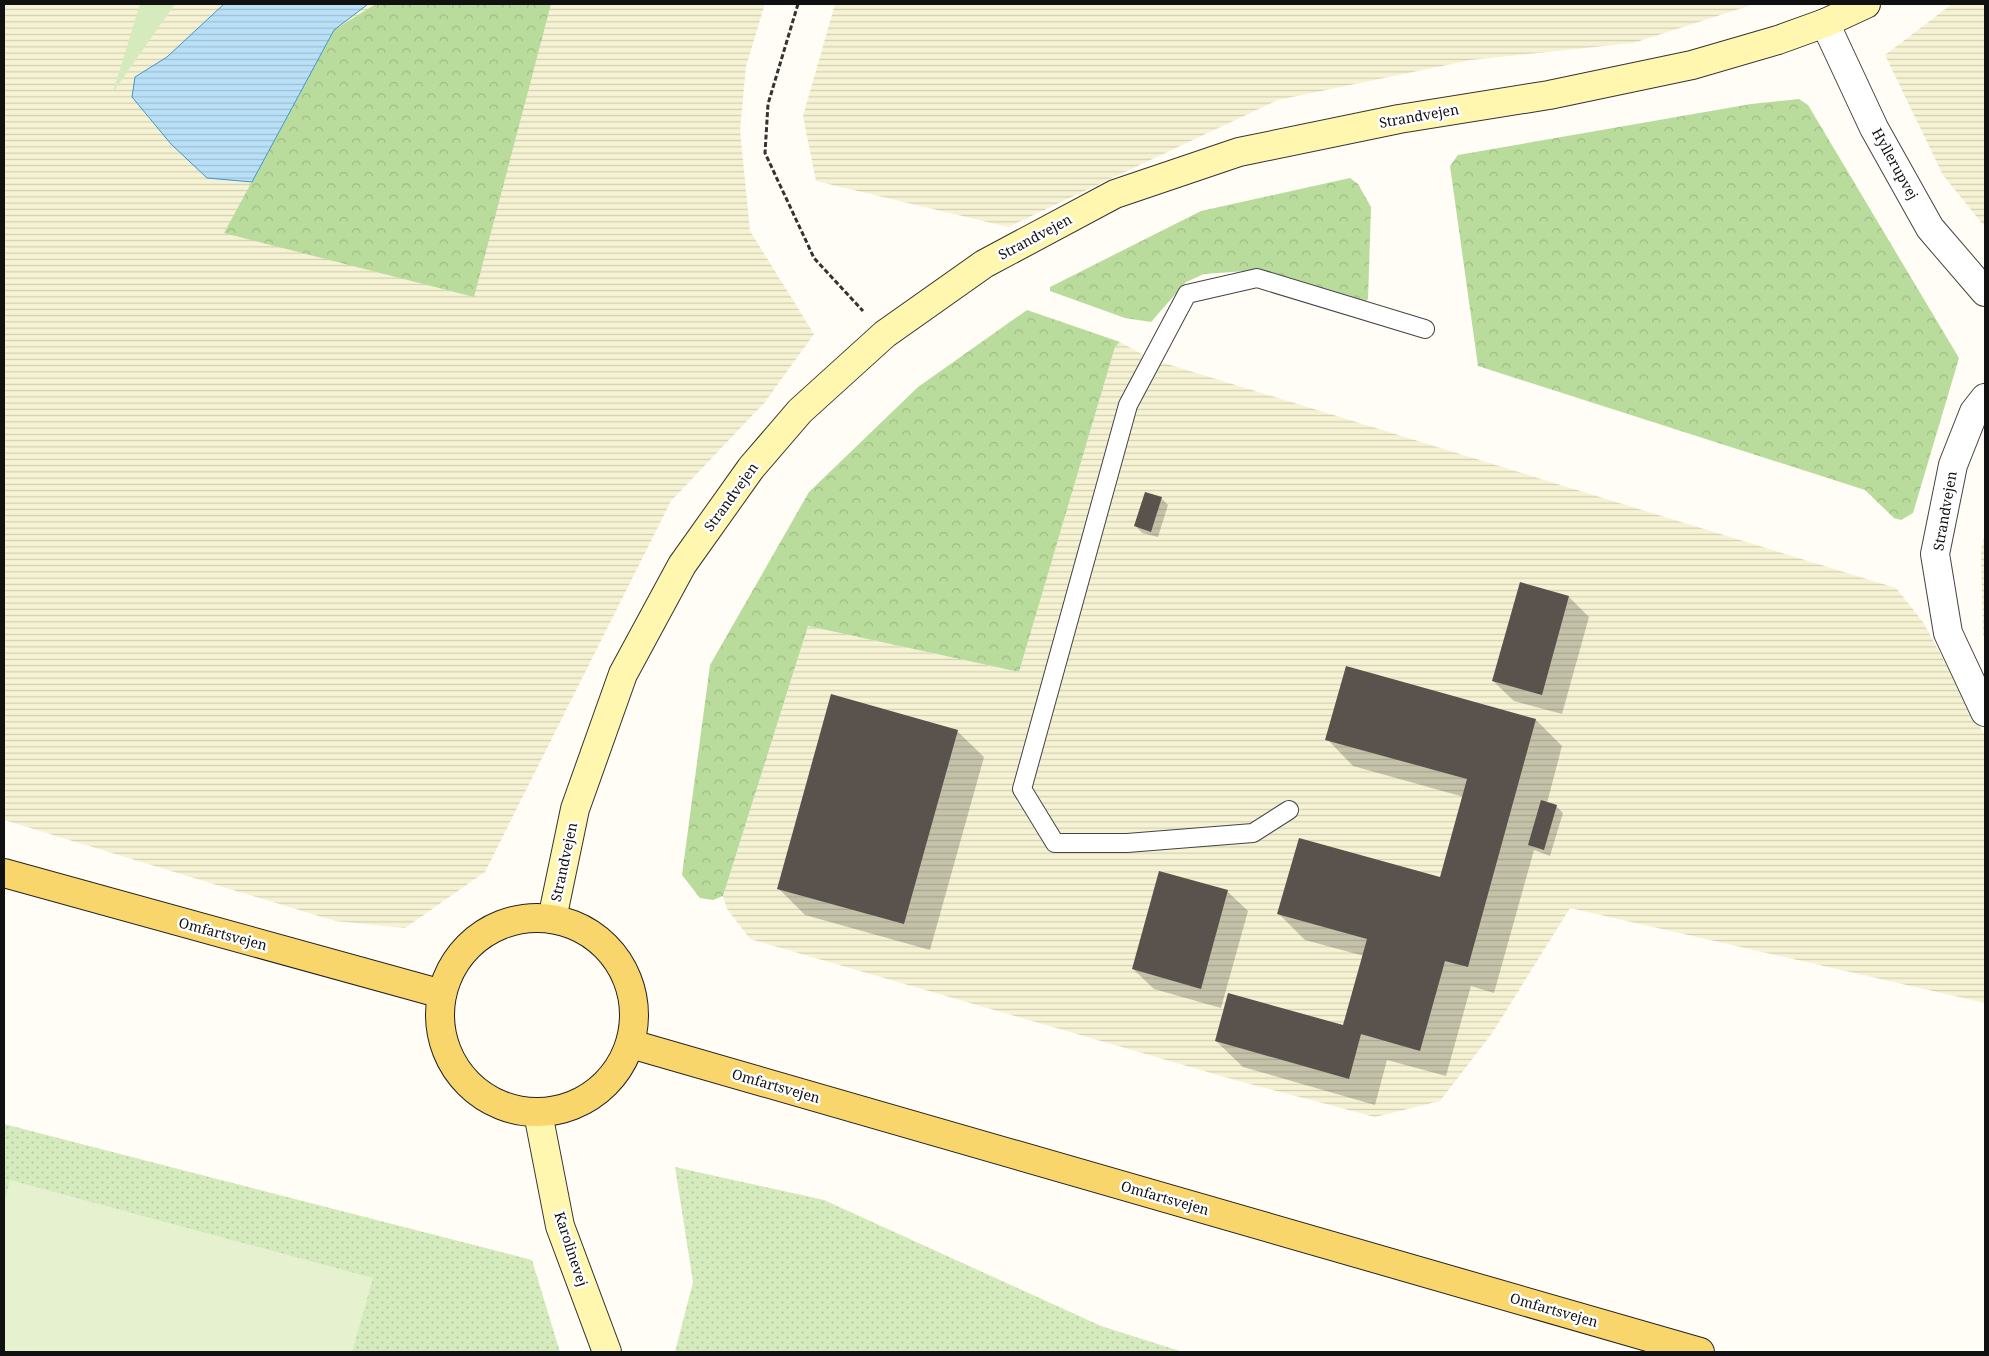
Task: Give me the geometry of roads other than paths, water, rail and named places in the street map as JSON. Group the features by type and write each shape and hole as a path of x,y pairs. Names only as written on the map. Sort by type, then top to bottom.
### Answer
{"main road":[{"name":"Omfartsvejen","path":"4,873 442,994"},
{"path":"523,919 552,919 584,930 610,950 628,978 635,1011 631,1044 617,1071 596,1093 569,1108 538,1112 510,1109 484,1096 462,1076 447,1052 441,1023 442,994 453,967 471,944 495,927 523,919"},
{"name":"Omfartsvejen","path":"631,1044 1700,1352"}],"street":[{"name":"Strandvejen","path":"552,919 575,809 623,674 682,565 751,468 800,411 885,334 984,264 1115,194 1239,152 1399,119 1549,94 1692,65 1778,40 1825,23 1866,4"},
{"name":"Hyllerupvej","path":"1825,23 1874,128 1930,228 1985,292"},
{"name":"Strandvejen","path":"1985,398 1974,412 1953,465 1936,554 1948,633 1985,712"},
{"name":"Karolinevej","path":"538,1112 560,1226 607,1352"}],"lane":[{"path":"1289,810 1253,833 1127,843 1055,843 1022,789 1128,405 1187,294 1257,278 1425,329"}],"water":[{"path":"224,4 368,4 334,30 252,182 207,178 171,144 132,97 135,77 167,57"}]}
